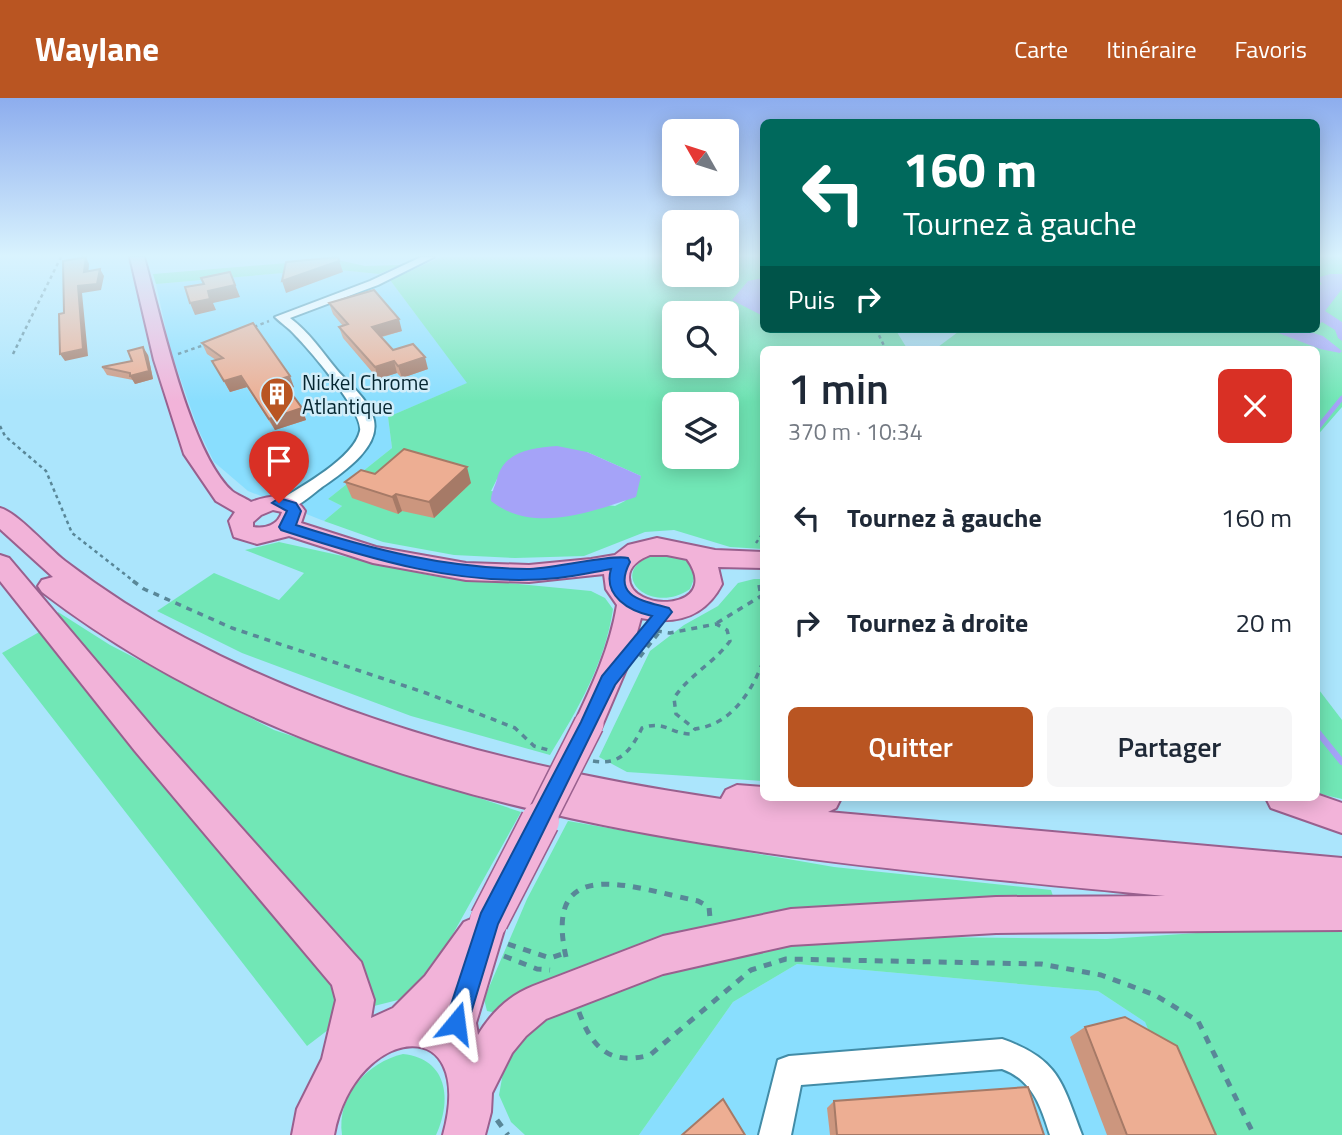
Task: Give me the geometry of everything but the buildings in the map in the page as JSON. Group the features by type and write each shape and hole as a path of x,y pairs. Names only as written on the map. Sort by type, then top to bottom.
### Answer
{"main road":[{"path":"149,305 163,360 195,454 224,496 250,511 241,521 242,531 247,534 270,534 286,515 375,555 433,567 489,573 558,573 622,562 643,548 657,545 671,545 696,554 760,553"},
{"path":"0,515 21,538 65,576 114,610 194,656 269,691 355,725 454,757 554,766 584,778 766,802 781,801"},
{"path":"0,540 42,579 78,607 112,630 195,677 298,723 381,753 505,789 636,819 774,840 1342,895"},
{"path":"696,554 706,563 710,573 710,585"},
{"path":"471,1106 456,1023 494,931 608,681 628,624 625,597 616,582 622,562"},
{"path":"0,565 146,742 348,975 353,988 354,1008 341,1064"},
{"path":"608,681 662,622 698,602 710,585 742,571 760,578"},
{"path":"530,574 604,586 662,622"},
{"path":"554,766 628,798 794,824 1342,875"},
{"path":"1291,801 1342,818"},
{"path":"471,1106 498,1039 512,1022 533,1005 663,955 791,927 996,915 1342,912"},
{"path":"403,1026 494,931"},
{"path":"313,1135 323,1093 341,1064 371,1038 403,1026 418,1026 443,1035 471,1106"}],"street":[{"path":"281,317 313,305"},
{"path":"281,317 299,331 357,403 367,419 368,431 364,444 286,515"},
{"path":"775,1135 789,1071 1002,1054 1022,1059 1048,1084 1066,1135"}],"path":[{"path":"13,354 37,305"},
{"path":"245,330 281,317"},
{"path":"163,360 208,343"},
{"path":"0,426 5,436 46,471 72,533 144,589 232,628 426,692 515,728 554,766"},
{"path":"662,622 670,633 715,624 760,597"},
{"path":"695,729 679,718 674,702 687,681 727,645 730,637 727,630 715,624"},
{"path":"592,761 604,764 620,761 632,747 642,728 654,722 681,735 712,726 724,717 750,687 760,668"},
{"path":"494,931 550,958 566,955 560,925 563,909 575,891 593,883 607,883 698,901 710,910 710,916 703,922"},
{"path":"503,956 537,969 557,969"},
{"path":"577,1006 583,1026 596,1044 618,1060 634,1061 650,1055 751,970 786,959 804,957 1041,964 1079,969 1155,995 1198,1021 1254,1135"}],"shaded area":[{"path":"161,305 409,305 468,383 388,417 392,448 328,499 342,506 324,521 248,491 214,462 198,429 170,349"},
{"path":"742,305 760,305 760,314"},
{"path":"1320,305 1329,305 1325,311 1342,322 1342,341 1335,330 1320,323"},
{"path":"1278,333 1313,333 1323,336 1342,351 1340,353"},
{"path":"557,446 587,452 641,476 636,497 581,514 543,518 507,511 491,501 501,470 512,457 529,450"},
{"path":"797,964 1098,991 1145,1022 1192,1135 639,1135 733,1002"}],"green space":[{"path":"409,305 662,305 662,378 739,378 739,305 760,305 760,333 897,333 906,346 760,346 760,549 730,547 674,530 645,532 584,556 515,558 454,555 383,542 324,521 342,506 328,499 392,448 388,417 467,383","holes":["587,452 641,476 625,501 615,506 491,491 497,479"]},
{"path":"1320,305 1342,305 1342,407 1320,432 1320,346 939,346 957,333 1320,333"},
{"path":"279,542 433,576 591,591 605,598 613,609 604,648 580,703 550,755 411,716 242,653 157,611 214,573 279,600 304,573 245,550"},
{"path":"656,554 674,556 689,563 696,574 690,589 675,596 660,598 648,595 638,588 633,580 633,571 641,562"},
{"path":"760,579 760,781 627,772 599,757 650,651 684,625 718,606 738,583"},
{"path":"58,612 110,645 274,730 521,812 449,941 406,998 374,1006 341,1020 307,1046 2,653 57,622"},
{"path":"1320,691 1342,720 1342,799 1320,794"},
{"path":"568,821 834,867 1051,890 1055,902 848,906 497,1013 487,1011 484,999 527,899"},
{"path":"1288,927 1342,930 1342,1135 1192,1135 1145,1022 1098,991 797,964 733,1002 639,1135 525,1135 511,1122 499,1095 504,1067 518,1043 555,1014 643,978 743,952 847,936 1107,939"},
{"path":"403,1054 418,1057 429,1064 442,1083 444,1108 436,1135 342,1135 344,1107 357,1083 378,1065"}],"waterway":[{"path":"1320,425 1342,398"},
{"path":"1320,735 1342,762"}],"place":[{"name":"Nickel Chrome Atlantique","path":"277,424"}],"route":[{"path":"279,503 291,506 294,511 294,516 286,527 375,555 433,567 530,574 558,573 622,562 616,582 624,598 640,608 664,612 608,681 589,724 489,920 456,1023"}]}
